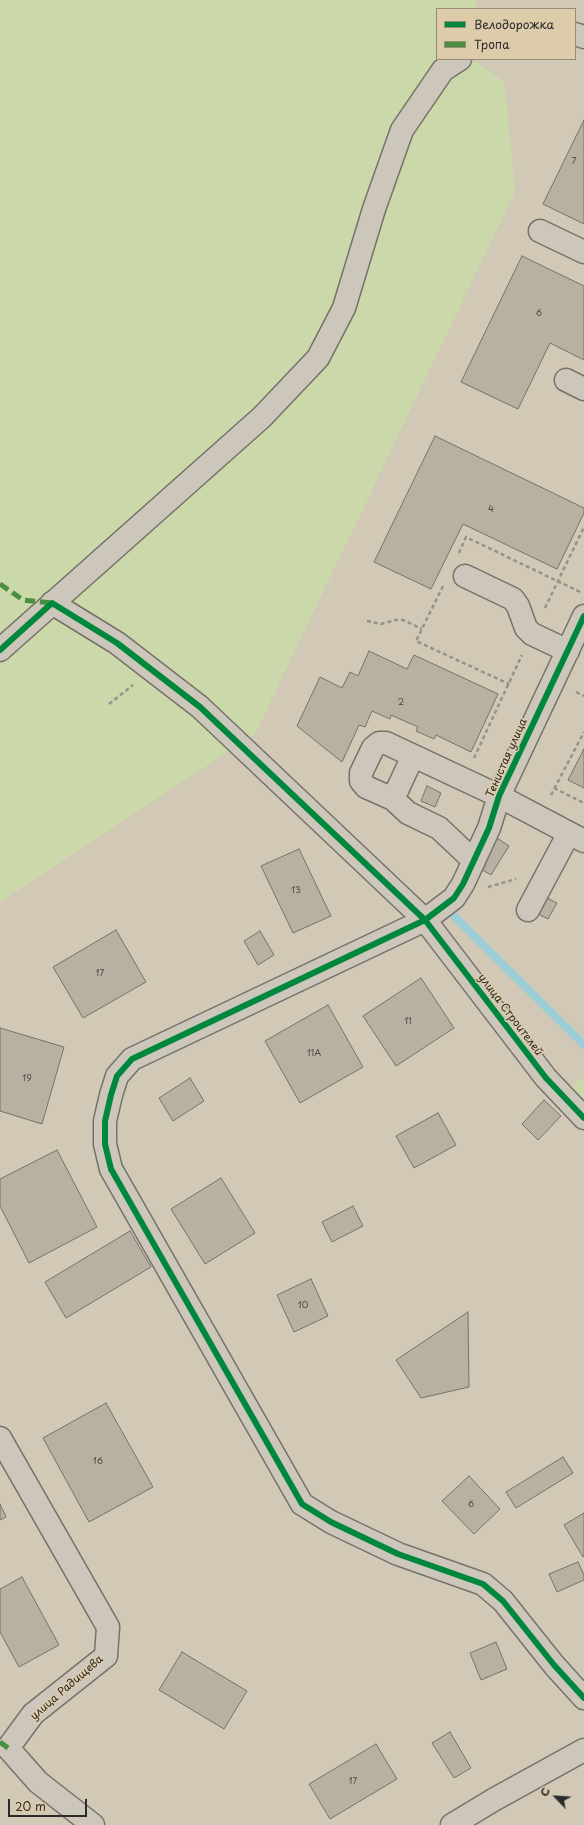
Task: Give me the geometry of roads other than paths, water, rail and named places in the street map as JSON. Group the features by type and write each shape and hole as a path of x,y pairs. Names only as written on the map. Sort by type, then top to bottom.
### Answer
{"street":[{"path":"0,650 262,417 318,358 344,308 374,209 402,130 443,70 458,60"},
{"path":"540,231 584,252"},
{"path":"465,576 513,599 518,606 526,628 532,634 578,635"},
{"name":"улица Строителей","path":"52,603 117,643 200,707 425,920 546,1078 584,1118"},
{"name":"Тенистая улица","path":"578,635 499,796 489,828 463,884 454,898 425,920 132,1060 117,1076 110,1095 105,1121 106,1144 111,1169 302,1504 331,1522 398,1554 483,1584 503,1601 554,1665 584,1698"},
{"path":"474,861 439,828 408,813 393,800 366,787 361,781 361,773 373,748 379,743 386,743 499,796 576,837 549,869 528,910"},
{"path":"393,800 413,756"},
{"name":"улица Радищева","path":"0,1438 108,1628 106,1656 33,1714 8,1748 38,1782 93,1825"},
{"path":"452,1825 584,1750"}],"waterway":[{"path":"452,914 584,1045"}]}
